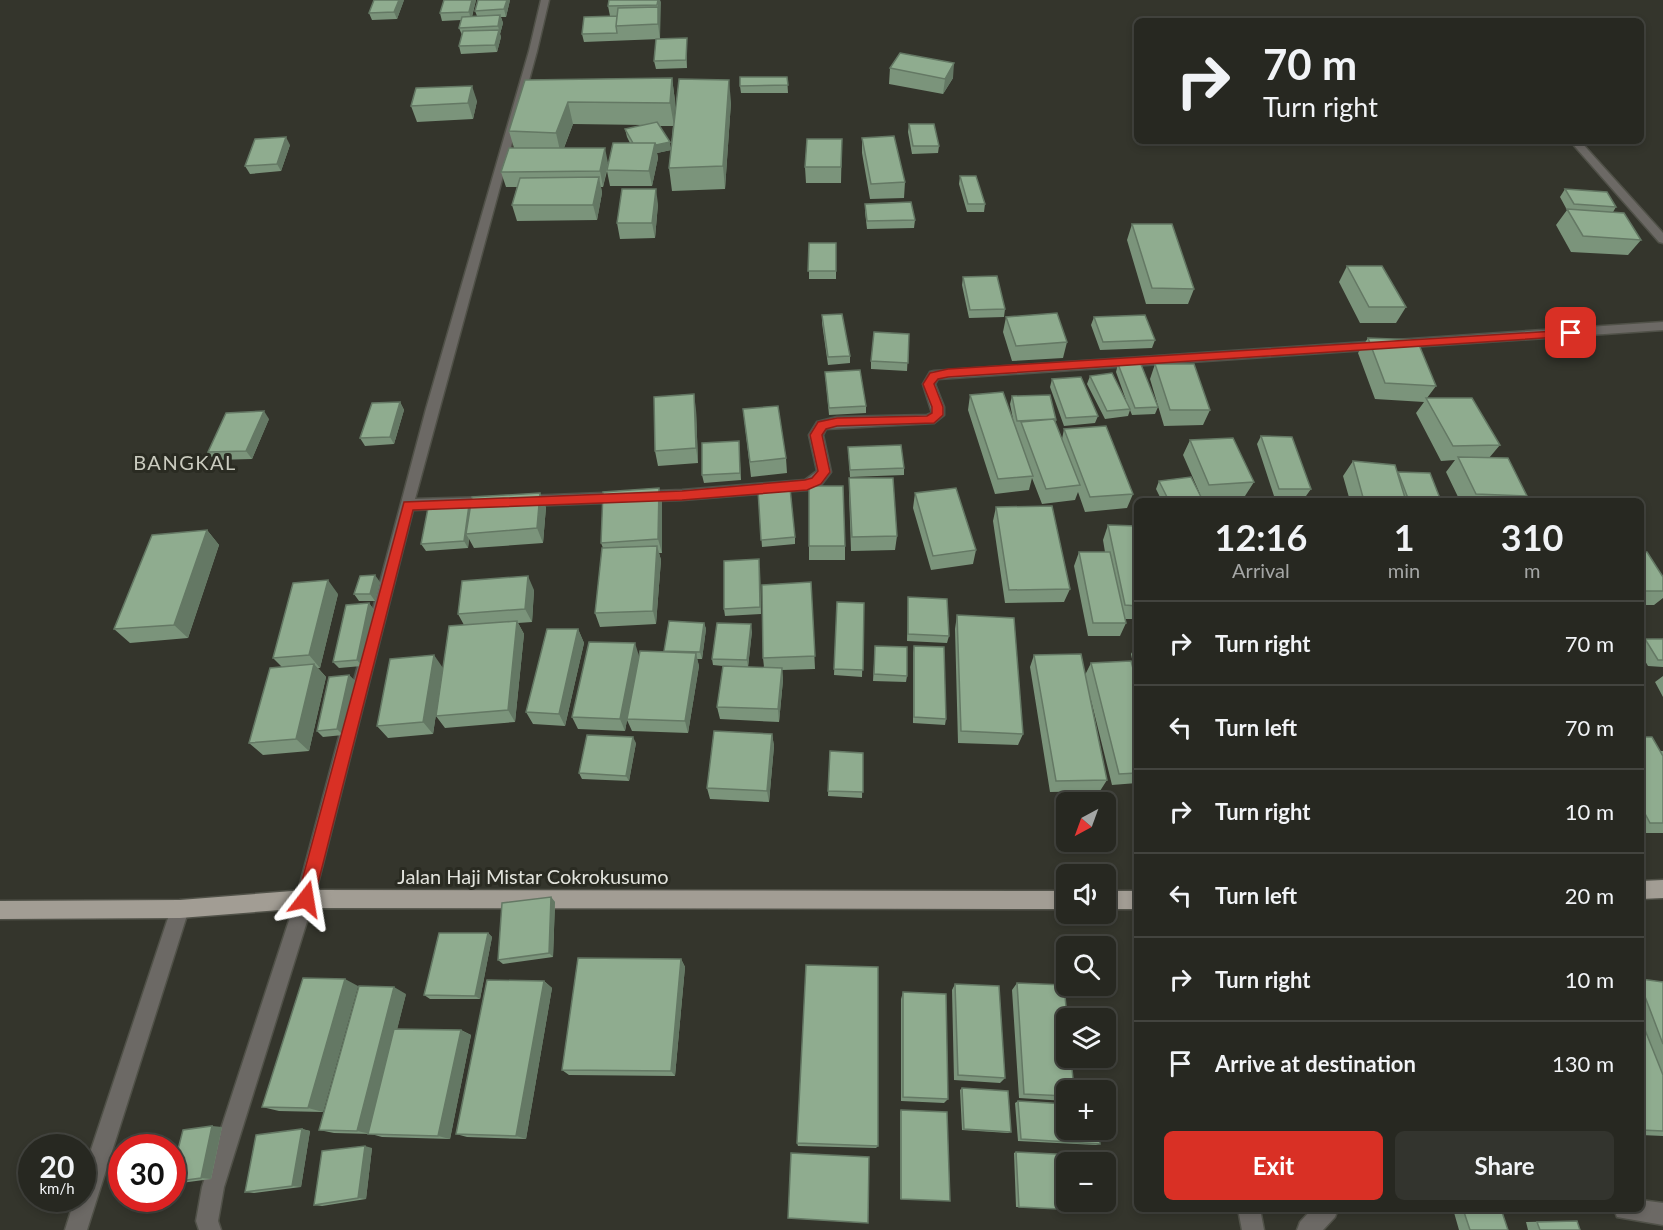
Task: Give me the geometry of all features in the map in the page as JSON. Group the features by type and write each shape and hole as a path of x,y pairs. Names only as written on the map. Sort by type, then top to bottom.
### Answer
{"main road":[{"path":"1644,890 1663,889"},
{"name":"Jalan Haji Mistar Cokrokusumo","path":"0,910 180,909 306,899 1056,900"},
{"path":"1116,900 1134,900"}],"street":[{"path":"210,1230 207,1221 213,1187 306,899 435,398 533,51 545,0"},
{"path":"1578,144 1663,240"},
{"path":"408,505 682,495 807,485 816,481 824,472 816,435 822,425 837,422 929,420 938,415 938,407 929,384 934,375 948,373 1478,340 1663,326"},
{"path":"76,1230 180,909"},
{"path":"1250,1212 1253,1230"},
{"path":"1308,1230 1324,1212"},
{"path":"1644,1212 1663,1214"}],"building":[{"path":"374,0 399,0 394,12 369,13"},
{"path":"444,0 472,0 469,12 440,13"},
{"path":"478,0 507,0 504,9 475,11"},
{"path":"609,0 658,0 657,5 608,6"},
{"path":"658,7 658,24 616,26 618,8"},
{"path":"500,15 498,26 459,28 462,17"},
{"path":"617,16 617,33 582,34 584,17"},
{"path":"499,30 495,45 459,46 463,31"},
{"path":"687,38 686,60 654,61 656,39"},
{"path":"900,53 954,63 945,79 890,68"},
{"path":"740,77 787,77 788,85 740,86"},
{"path":"672,78 670,103 568,102 556,133 509,131 525,80"},
{"path":"679,79 729,80 723,166 669,168"},
{"path":"472,86 468,103 411,106 416,88"},
{"path":"657,122 670,142 656,145 655,143 633,143 625,129"},
{"path":"909,124 934,124 939,146 913,146"},
{"path":"894,136 905,182 871,184 862,138"},
{"path":"286,137 277,164 245,166 255,139"},
{"path":"807,139 842,139 841,167 805,167"},
{"path":"613,143 655,143 649,171 607,170"},
{"path":"509,148 605,148 600,171 501,172"},
{"path":"960,176 976,176 985,204 968,204"},
{"path":"599,177 593,205 512,205 520,178"},
{"path":"622,189 656,189 652,223 617,223"},
{"path":"1565,189 1607,192 1616,207 1574,204"},
{"path":"911,202 915,220 867,221 865,204"},
{"path":"1567,209 1624,213 1641,240 1583,236"},
{"path":"1132,224 1172,224 1194,289 1152,288"},
{"path":"809,243 836,243 836,271 808,271"},
{"path":"1347,266 1382,266 1406,307 1369,307"},
{"path":"997,276 1005,309 970,310 963,277"},
{"path":"1057,313 1067,342 1016,346 1006,317"},
{"path":"842,314 850,356 828,357 822,315"},
{"path":"1145,315 1155,340 1103,342 1094,317"},
{"path":"874,332 909,334 908,363 871,361"},
{"path":"1368,338 1417,340 1436,386 1385,383"},
{"path":"1140,362 1158,407 1135,408 1118,364"},
{"path":"1155,364 1194,364 1210,410 1170,410"},
{"path":"860,370 866,406 829,408 825,372"},
{"path":"1112,373 1130,409 1107,411 1090,376"},
{"path":"1081,377 1098,416 1066,418 1052,379"},
{"path":"1003,392 1033,476 998,479 970,395"},
{"path":"694,394 696,448 655,451 654,397"},
{"path":"1050,395 1056,420 1017,421 1012,396"},
{"path":"1426,398 1472,398 1500,445 1453,446"},
{"path":"400,402 390,437 360,438 372,403"},
{"path":"778,406 786,458 750,462 743,409"},
{"path":"264,411 246,451 208,452 226,413"},
{"path":"1054,419 1080,485 1046,489 1021,422"},
{"path":"1106,426 1133,494 1090,497 1064,429"},
{"path":"1261,436 1292,437 1311,489 1279,489"},
{"path":"1233,438 1254,482 1209,485 1190,440"},
{"path":"739,441 740,473 702,475 702,443"},
{"path":"901,445 904,468 850,470 848,447"},
{"path":"1458,457 1508,458 1527,496 1476,494"},
{"path":"1353,461 1395,465 1405,498 1363,498"},
{"path":"1398,472 1430,473 1440,498 1408,498"},
{"path":"1191,477 1202,498 1168,498 1159,481"},
{"path":"849,478 893,478 897,536 852,537"},
{"path":"809,486 843,486 845,546 809,546"},
{"path":"659,488 658,539 601,543 603,492"},
{"path":"790,488 795,537 761,540 758,490"},
{"path":"956,488 976,550 933,556 915,493"},
{"path":"540,493 537,528 466,534 472,497"},
{"path":"469,505 464,541 421,544 428,508"},
{"path":"1052,506 1070,589 1009,590 996,507"},
{"path":"1108,525 1134,526 1134,606 1125,605"},
{"path":"207,530 174,625 114,629 152,535"},
{"path":"657,546 653,611 595,613 602,548"},
{"path":"1079,552 1110,552 1126,623 1093,623"},
{"path":"1644,552 1647,552 1663,577 1663,591 1644,591"},
{"path":"759,559 760,607 724,609 724,561"},
{"path":"375,575 370,594 354,594 360,576"},
{"path":"528,576 525,609 458,614 462,581"},
{"path":"328,580 309,655 273,658 293,583"},
{"path":"811,582 815,656 763,658 762,585"},
{"path":"908,597 947,599 949,636 908,634"},
{"path":"837,602 864,603 863,670 834,669"},
{"path":"369,603 357,660 333,662 346,605"},
{"path":"957,615 1014,618 1023,734 961,731"},
{"path":"517,621 508,710 436,716 449,626"},
{"path":"669,621 704,623 700,652 664,651"},
{"path":"717,623 751,624 747,660 712,659"},
{"path":"547,629 578,629 559,714 526,712"},
{"path":"1645,639 1663,639 1663,660 1658,660"},
{"path":"589,642 635,643 620,719 572,717"},
{"path":"875,646 907,647 907,676 874,674"},
{"path":"914,646 944,647 946,719 914,717"},
{"path":"640,651 696,653 685,721 627,719"},
{"path":"1081,654 1107,780 1056,781 1034,655"},
{"path":"434,655 423,722 377,726 390,659"},
{"path":"1131,661 1134,672 1134,773 1119,774 1091,663"},
{"path":"314,664 296,739 249,743 270,668"},
{"path":"723,666 782,668 778,709 717,707"},
{"path":"349,675 337,729 317,731 329,677"},
{"path":"714,731 772,734 767,791 707,788"},
{"path":"587,735 633,737 626,776 579,773"},
{"path":"1644,737 1652,737 1663,756 1663,823 1650,823 1644,812"},
{"path":"830,751 863,753 863,792 828,791"},
{"path":"551,897 549,953 498,960 502,903"},
{"path":"439,933 488,933 475,996 424,995"},
{"path":"578,958 681,959 671,1071 562,1070"},
{"path":"806,965 878,967 878,1146 797,1143"},
{"path":"303,978 345,979 308,1108 262,1107"},
{"path":"1644,979 1663,982 1663,1044 1644,994"},
{"path":"487,980 544,981 516,1136 456,1134"},
{"path":"1017,983 1056,985 1056,996 1065,996 1066,1008 1056,1008 1056,1068 1072,1068 1073,1080 1056,1080 1056,1096 1024,1094"},
{"path":"955,984 999,986 1005,1078 958,1075"},
{"path":"359,986 394,987 357,1131 319,1130"},
{"path":"903,992 946,994 948,1099 903,1097"},
{"path":"1644,1028 1663,1075 1663,1131 1644,1130"},
{"path":"394,1029 461,1030 438,1136 368,1134"},
{"path":"962,1088 1008,1091 1011,1132 964,1129"},
{"path":"1018,1101 1056,1103 1056,1140 1099,1140 1100,1144 1021,1139"},
{"path":"901,1110 947,1112 950,1201 901,1199"},
{"path":"212,1126 201,1178 186,1180 186,1134 182,1134 183,1130"},
{"path":"302,1129 292,1186 245,1192 256,1135"},
{"path":"365,1146 358,1198 314,1205 322,1151"},
{"path":"1016,1152 1056,1154 1056,1209 1019,1207"},
{"path":"791,1153 869,1157 868,1223 788,1218"},
{"path":"1464,1212 1502,1212 1508,1230 1470,1230"},
{"path":"1577,1221 1580,1230 1540,1230 1537,1222"}],"district":[{"name":"BANGKAL","path":"185,463"}],"route":[{"path":"306,899 408,505 682,495 807,485 816,481 824,472 816,435 822,425 837,422 929,420 938,415 938,407 929,384 934,375 1571,333"}]}
